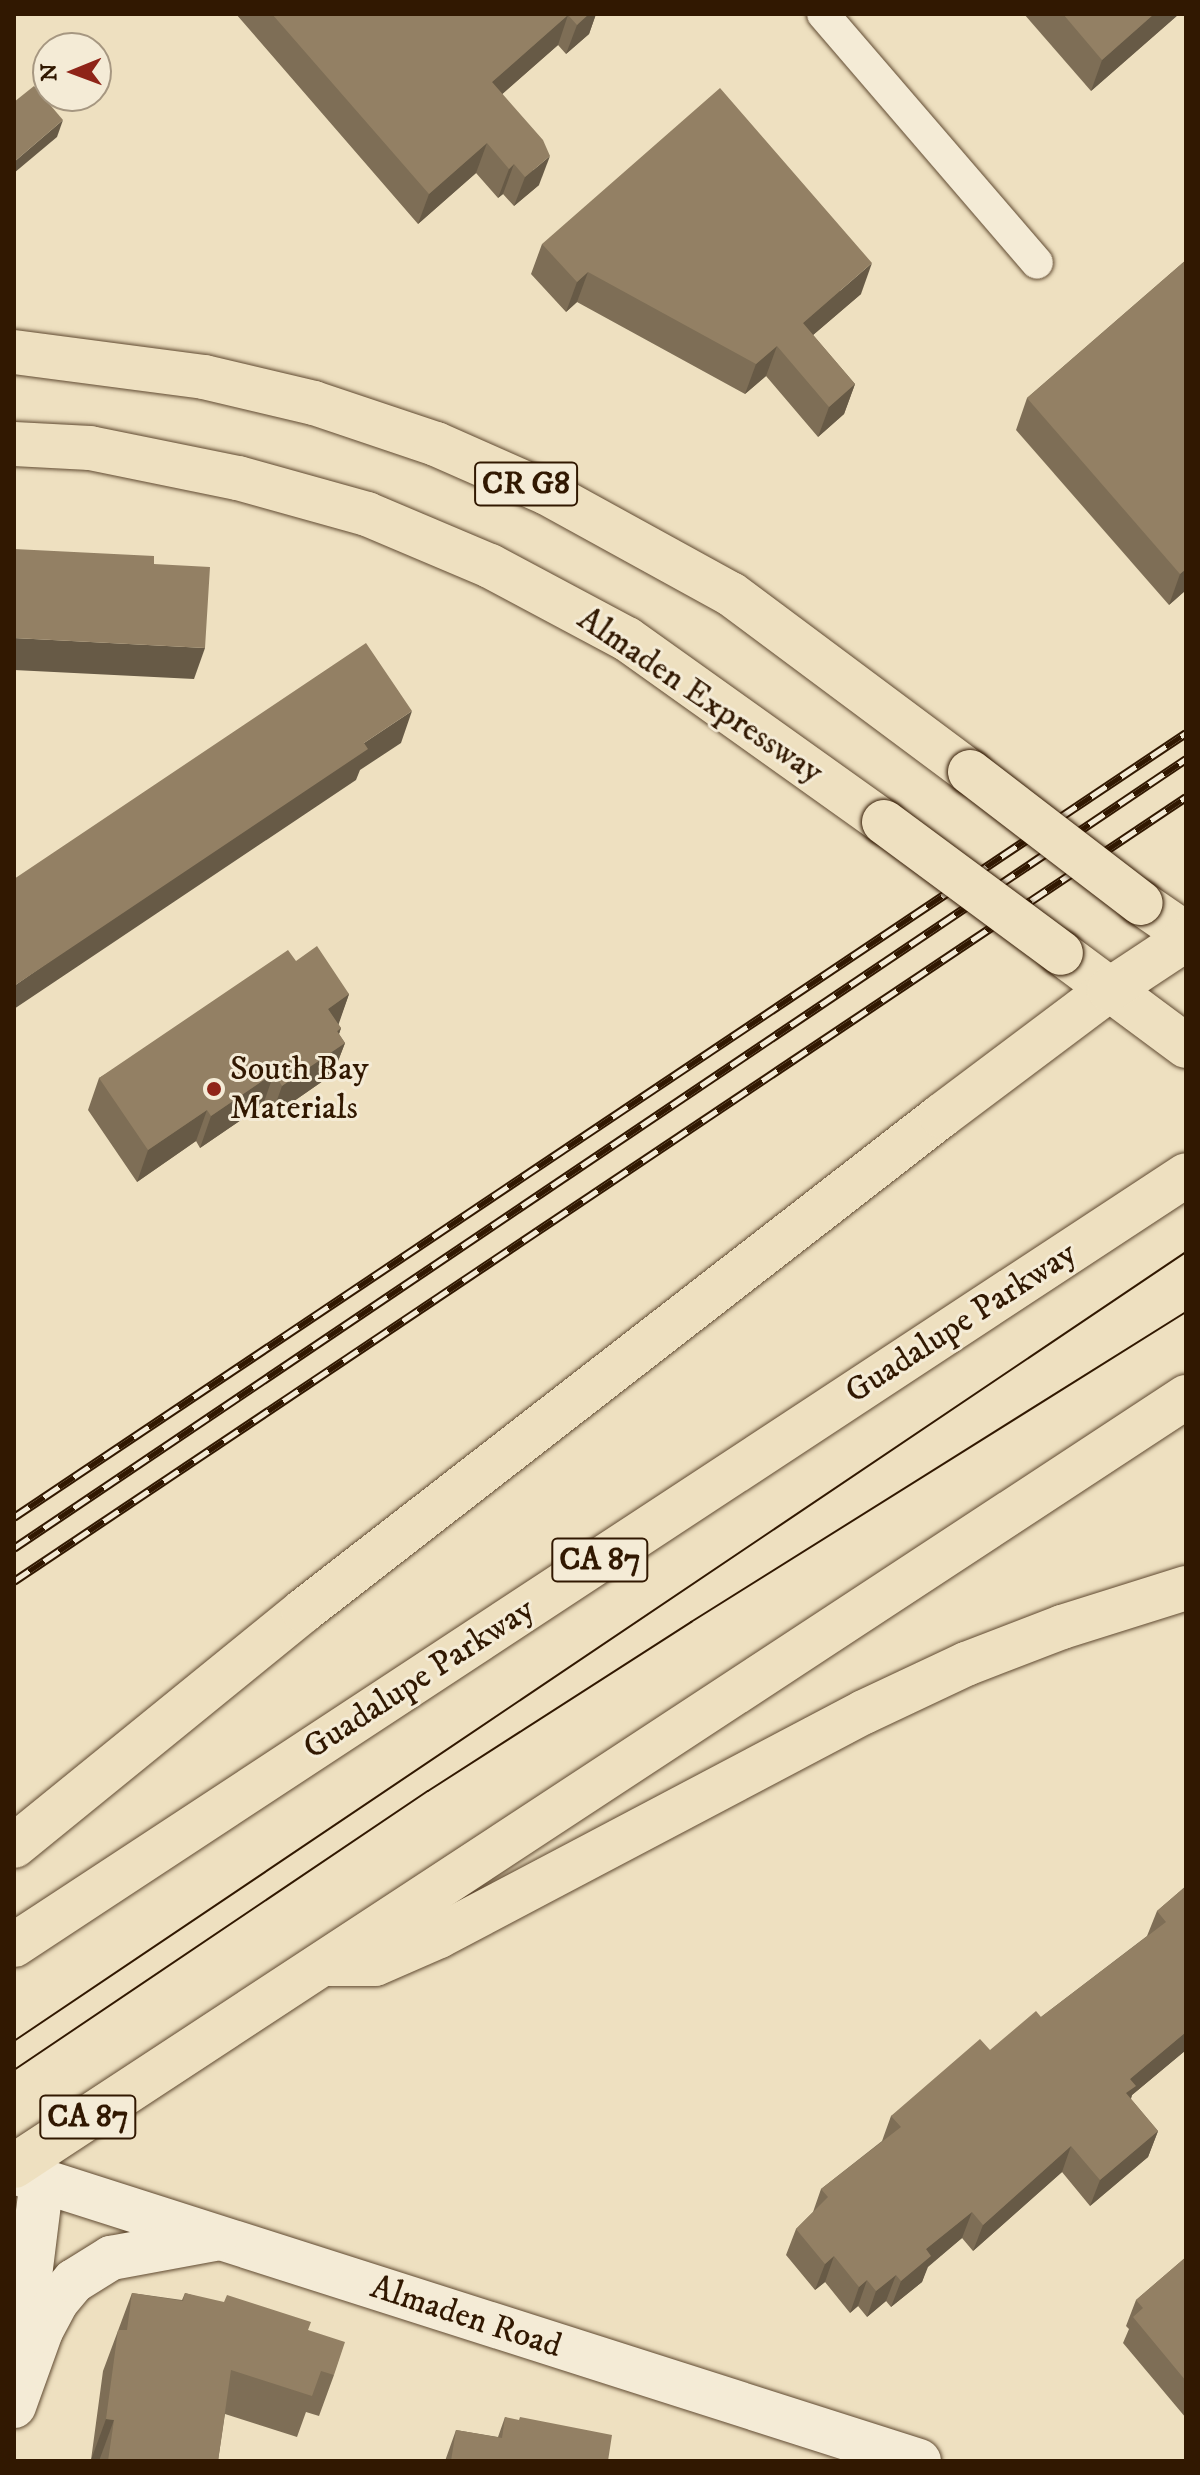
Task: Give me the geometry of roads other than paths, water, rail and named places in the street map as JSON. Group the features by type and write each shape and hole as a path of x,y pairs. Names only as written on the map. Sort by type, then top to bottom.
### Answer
{"main road":[{"name":"CR G8","path":"14,352 204,377 314,403 436,444 547,493 731,594 1186,937"},
{"name":"Almaden Expressway","path":"14,444 90,448 238,478 367,514 490,566 627,639 884,822 1186,1046"},
{"path":"14,1846 303,1611 1109,990 1186,937"},
{"name":"Guadalupe Parkway","path":"14,1945 1186,1175"},
{"name":"CA 87","path":"23,2173 162,2068 1186,1397"},
{"path":"321,1965 375,1964 439,1936 864,1712 966,1664 1062,1627 1186,1588"}],"street":[{"path":"823,14 1037,263"},
{"path":"14,2404 23,2173"},
{"name":"Almaden Road","path":"23,2173 919,2461"},
{"path":"14,2404 31,2353 57,2301 91,2268 141,2250 223,2238"}],"tram line":[{"path":"14,2041 1186,1252"},
{"path":"14,2070 428,1791 1186,1312"}],"railway":[{"path":"14,1517 1186,733"},
{"path":"14,1548 1186,759"},
{"path":"14,1581 1186,797"}],"place":[{"name":"South Bay Materials","path":"214,1089"}]}
